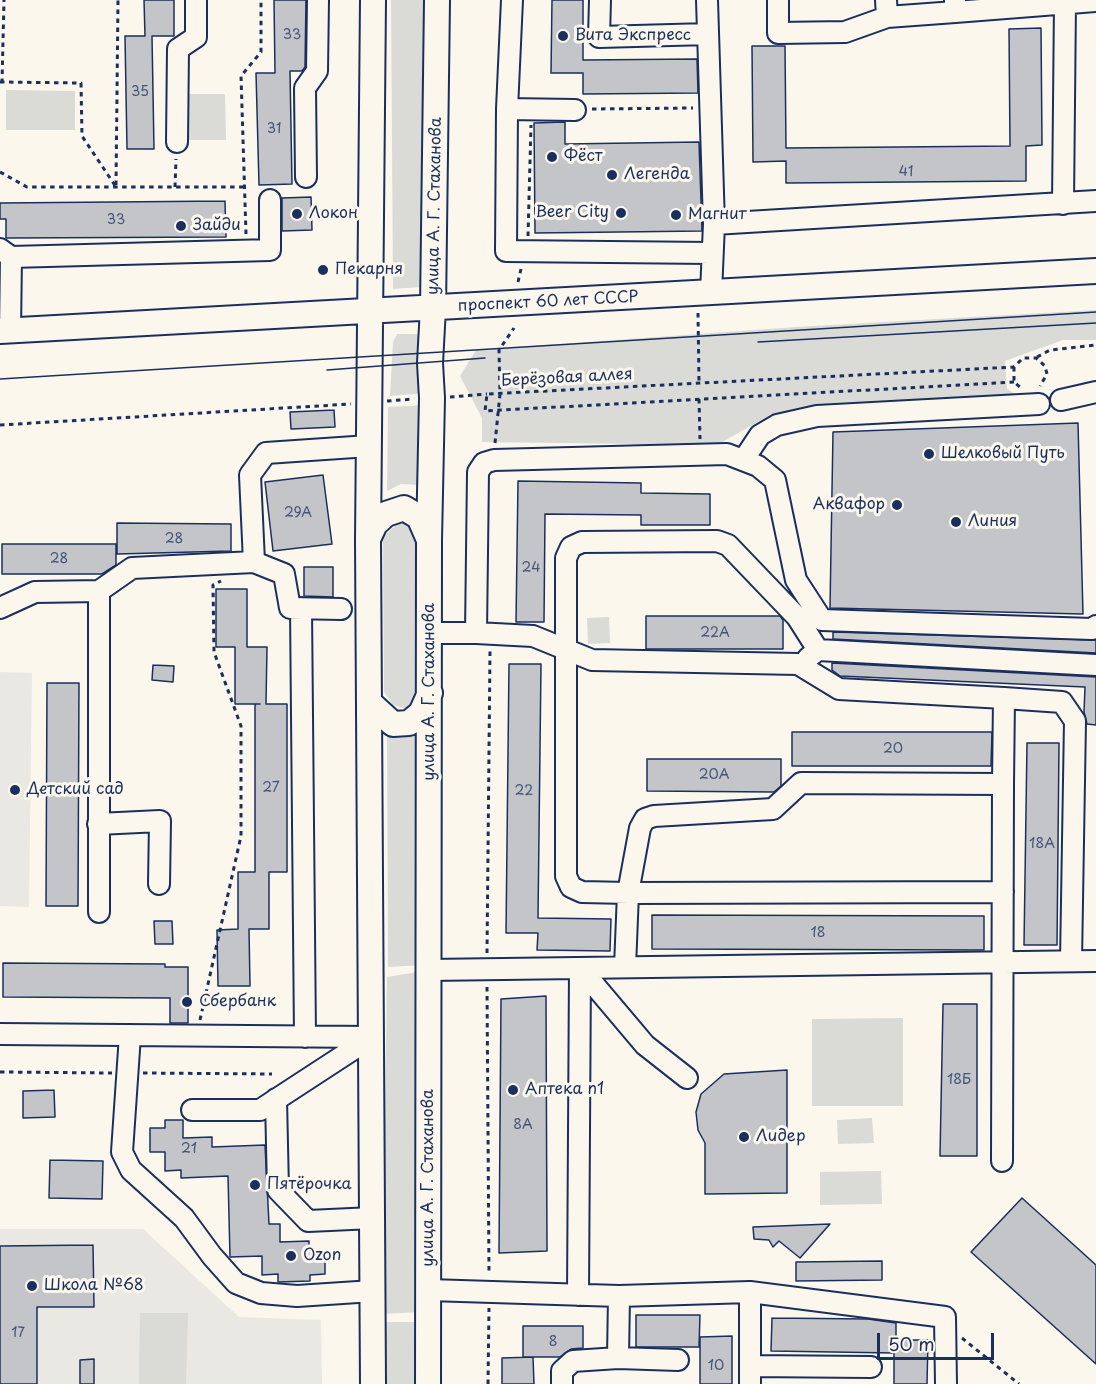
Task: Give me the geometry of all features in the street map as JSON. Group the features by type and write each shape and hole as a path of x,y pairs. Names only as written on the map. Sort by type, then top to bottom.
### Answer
{"main road":[{"path":"373,0 368,540 373,1384"},
{"name":"улица А. Г. Стаханова","path":"428,1384 429,540 432,398 430,363 433,308 437,0"},
{"name":"проспект 60 лет СССР","path":"5,331 433,308 705,303 1096,271"},
{"path":"368,540 375,524 386,514 404,508 419,517 429,540"},
{"path":"369,702 393,724 409,723 421,713 430,693"}],"lane":[{"path":"177,142 178,49 196,37 196,0"},
{"path":"306,177 305,88 317,71 318,0"},
{"path":"512,0 507,109 506,251 711,253"},
{"path":"600,0 599,37 708,34"},
{"path":"705,303 714,224 707,0"},
{"path":"778,0 778,33 845,32 887,9 1096,1"},
{"path":"1063,204 1065,2"},
{"path":"507,109 575,110"},
{"path":"5,331 5,253 270,250 270,200"},
{"path":"714,224 1096,201"},
{"path":"1061,400 1096,392"},
{"path":"744,459 760,435 777,425 817,416 1037,397"},
{"path":"254,562 250,475 266,453 369,446"},
{"path":"483,633 478,472 484,463 494,459 728,454 744,459 769,473 775,480 796,580 822,620 1092,629 1096,626"},
{"path":"818,650 797,617 735,550 717,541 582,542 571,547 566,558 567,882 576,891 582,892 1003,892"},
{"path":"0,608 35,592 99,591 132,568 254,562 284,574 290,608 341,609"},
{"path":"99,591 99,912"},
{"path":"301,608 305,1037"},
{"path":"430,633 533,636 592,660 798,664 839,688 1062,702 1075,721 1071,961"},
{"path":"798,664 818,650 1096,665"},
{"path":"1002,1161 1004,698"},
{"path":"626,967 628,893 640,828 649,817 773,809 801,783 1003,784"},
{"path":"99,824 160,821 159,884"},
{"path":"429,970 1096,961"},
{"path":"580,968 645,1045 687,1078"},
{"path":"578,1295 580,968"},
{"path":"0,1034 372,1036"},
{"path":"130,1035 122,1152 131,1170 184,1218 212,1256 236,1282 261,1293 297,1296 373,1291"},
{"path":"192,1110 260,1110 372,1036"},
{"path":"276,1100 278,1190 308,1221 373,1218"},
{"path":"429,1290 620,1296 750,1293 945,1317 946,1384"},
{"path":"750,1293 750,1375 871,1367"},
{"path":"618,1358 620,1296"},
{"path":"562,1384 562,1371 573,1361 618,1358 678,1360"}],"path":[{"path":"4,0 1,83 81,83 82,136 116,187"},
{"path":"116,187 118,0"},
{"path":"246,250 241,76 261,51 261,0"},
{"path":"575,110 710,108"},
{"path":"528,246 531,109"},
{"path":"175,187 177,142"},
{"path":"0,172 27,187 245,187"},
{"path":"516,287 522,267"},
{"path":"699,383 705,303"},
{"path":"494,459 500,394 499,350 514,328"},
{"name":"Берёзовая аллея","path":"1014,382 484,411 488,394 1014,367 1023,358 1036,358 1050,350 1096,345"},
{"path":"1036,358 1045,366 1047,374 1037,397"},
{"path":"1014,367 1014,382 1024,390"},
{"path":"0,425 488,394"},
{"path":"699,399 700,443"},
{"path":"197,1036 241,836 241,726 214,652 213,585 223,579"},
{"path":"483,633 487,730 490,1293 488,1384"},
{"path":"936,1316 1019,1384"}],"shaded area":[{"path":"391,0 424,0 420,287 393,289"},
{"path":"6,90 75,91 75,130 6,130"},
{"path":"188,94 225,94 226,140 188,140"},
{"path":"1096,310 1096,340 1063,340 1005,361 1007,389 1025,400 772,414 717,445 482,442 482,418 460,376 476,350 796,327"},
{"path":"397,334 420,334 427,393 390,396 393,342"},
{"path":"426,405 419,485 401,484 387,491 388,407"},
{"path":"407,522 418,529 426,691 411,711 393,705 384,692 383,537 396,525"},
{"path":"609,617 610,643 588,644 587,618"},
{"name":"Детский сад","path":"0,672 32,673 29,907 0,906"},
{"path":"387,729 410,735 419,732 423,965 388,967"},
{"path":"423,971 423,1312 382,1314 387,977"},
{"path":"903,1018 903,1106 812,1106 812,1019"},
{"path":"872,1118 874,1143 838,1144 837,1120"},
{"path":"881,1171 882,1204 820,1205 820,1172"},
{"path":"0,1229 143,1229 239,1317 321,1320 322,1384 0,1384"},
{"path":"140,1313 188,1313 186,1384 139,1384"},
{"path":"383,1322 422,1322 422,1384 383,1384"}],"building":[{"path":"144,0 174,0 174,36 152,36 154,149 127,149 125,36 145,36"},
{"path":"274,0 306,0 305,67 302,71 290,71 292,184 259,185 256,73 275,73"},
{"path":"552,0 583,0 583,60 697,59 698,93 583,94 583,73 551,73"},
{"path":"1041,28 1042,145 1026,146 1026,181 786,183 786,161 753,162 752,46 785,46 786,148 1010,146 1009,29"},
{"path":"565,122 565,144 699,142 702,231 535,233 534,123"},
{"name":"Локон","path":"311,197 312,230 282,231 282,198"},
{"path":"225,201 226,237 6,238 6,219 0,219 0,203"},
{"path":"334,410 335,427 291,429 290,412"},
{"name":"Линия","path":"1078,423 1083,614 830,608 833,432"},
{"path":"323,475 332,544 273,551 265,482"},
{"path":"518,481 641,483 641,493 710,494 710,525 641,525 641,515 545,514 544,622 516,622"},
{"path":"117,523 231,524 231,551 117,554"},
{"path":"2,544 116,544 116,565 102,574 2,574"},
{"path":"304,567 333,567 333,597 304,596"},
{"path":"216,589 247,589 247,647 267,647 266,704 287,704 287,872 269,872 269,929 249,929 250,986 218,986 217,930 238,929 238,872 255,872 255,704 235,704 235,647 216,647"},
{"path":"646,616 780,616 783,620 783,649 646,649"},
{"path":"833,632 1096,640 1096,653 833,639"},
{"path":"832,663 1096,677 1096,725 1087,724 1084,712 1085,687 840,676 832,670"},
{"path":"509,664 541,664 538,918 611,919 610,951 537,950 538,933 506,933"},
{"path":"153,665 174,666 173,682 152,680"},
{"path":"47,683 79,683 78,906 46,906"},
{"path":"792,732 992,732 991,766 792,766"},
{"path":"1027,743 1059,743 1057,945 1024,945"},
{"path":"647,759 781,759 781,786 774,792 647,791"},
{"path":"652,915 984,916 984,950 652,949"},
{"path":"154,921 172,921 173,944 155,944"},
{"path":"3,963 165,964 165,967 188,967 188,1023 170,1023 170,998 3,997"},
{"path":"546,996 547,1251 499,1253 501,999"},
{"path":"943,1004 977,1004 977,1156 940,1156"},
{"name":"Лидер","path":"787,1070 787,1193 705,1194 705,1143 698,1130 696,1112 701,1094 724,1074"},
{"path":"54,1090 55,1117 23,1118 23,1091"},
{"path":"165,1120 183,1120 183,1138 212,1137 212,1147 265,1145 269,1224 280,1224 280,1242 309,1241 309,1251 325,1250 325,1274 310,1275 310,1281 278,1282 278,1274 262,1275 262,1256 230,1257 228,1176 181,1178 181,1170 165,1171 165,1152 150,1152 150,1128 165,1128"},
{"path":"50,1160 103,1161 102,1199 49,1198"},
{"path":"1022,1198 1096,1265 1096,1364 971,1252"},
{"path":"830,1224 800,1258 779,1241 773,1247 769,1240 754,1239 753,1227"},
{"path":"93,1245 94,1307 37,1307 37,1384 0,1384 0,1246"},
{"path":"882,1261 882,1280 796,1281 796,1262"},
{"path":"636,1315 700,1315 699,1347 636,1347"},
{"path":"772,1318 868,1319 896,1323 896,1340 928,1340 927,1384 894,1384 894,1353 771,1351"},
{"path":"523,1326 583,1326 583,1348 571,1349 560,1357 523,1357"},
{"path":"732,1336 732,1384 700,1384 700,1337"},
{"path":"533,1357 534,1384 502,1384 502,1358"},
{"path":"94,1359 94,1384 80,1384 80,1360"}],"tram line":[{"path":"0,379 1096,312"},
{"path":"758,342 1096,323"},
{"path":"327,370 485,358"}],"place":[{"name":"Вита Экспресс","path":"563,36"},
{"name":"Фёст","path":"552,157"},
{"name":"Легенда","path":"612,175"},
{"name":"Beer City","path":"621,213"},
{"name":"Локон","path":"297,214"},
{"name":"Магнит","path":"676,215"},
{"name":"Зайди","path":"181,226"},
{"name":"Пекарня","path":"323,270"},
{"name":"Шелковый Путь","path":"929,454"},
{"name":"Аквафор","path":"897,505"},
{"name":"Линия","path":"956,522"},
{"name":"Детский сад","path":"15,790"},
{"name":"Сбербанк","path":"187,1002"},
{"name":"Аптека n1","path":"513,1090"},
{"name":"Лидер","path":"744,1137"},
{"name":"Пятёрочка","path":"255,1185"},
{"name":"Ozon","path":"291,1256"},
{"name":"Школа №68","path":"32,1286"}]}
